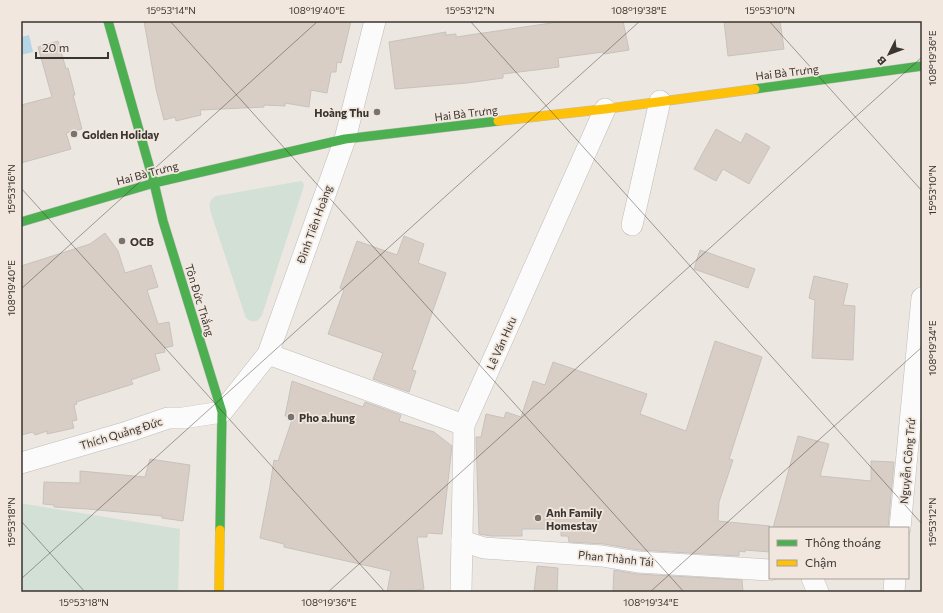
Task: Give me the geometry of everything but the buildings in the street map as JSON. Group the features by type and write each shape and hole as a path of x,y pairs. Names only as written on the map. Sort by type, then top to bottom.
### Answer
{"street":[{"name":"Tôn Đức Thắng","path":"108,21 164,221 222,412 219,592"},
{"name":"Đinh Tiên Hoàng","path":"222,412 268,354 345,139 375,21"},
{"name":"Hai Bà Trưng","path":"21,222 154,182 345,139 606,109 922,66"},
{"path":"632,225 660,102"},
{"name":"Lê Văn Hưu","path":"461,592 464,425 606,109"},
{"name":"Nguyễn Công Trứ","path":"900,527 922,298"},
{"path":"268,354 464,425"},
{"name":"Thích Quảng Đức","path":"21,463 128,432 168,418 183,418 222,412"},
{"name":"Phan Thành Tái","path":"462,541 484,548 602,556 638,562 769,570"},
{"path":"812,579 818,592"},
{"path":"894,592 895,579"}],"shaded area":[{"path":"301,181 304,184 303,189 262,315 257,321 253,322 246,318 210,210 210,202 212,198 216,196"},
{"path":"25,504 180,529 178,592 21,592 21,505"}],"water":[{"path":"29,35 33,52 21,55 21,37"}],"traffic: fast":[{"path":"108,21 154,183 163,221 222,412 220,530"},
{"path":"755,89 922,66"},
{"path":"21,222 154,183 345,139 498,121"}],"traffic: slow":[{"path":"498,121 605,109 755,89"},
{"path":"219,592 220,530"}],"place":[{"name":"Hoàng Thu","path":"377,112"},
{"name":"Golden Holiday","path":"74,134"},
{"name":"OCB","path":"122,241"},
{"name":"Pho a.hung","path":"291,417"},
{"name":"Anh Family Homestay","path":"538,518"}]}
